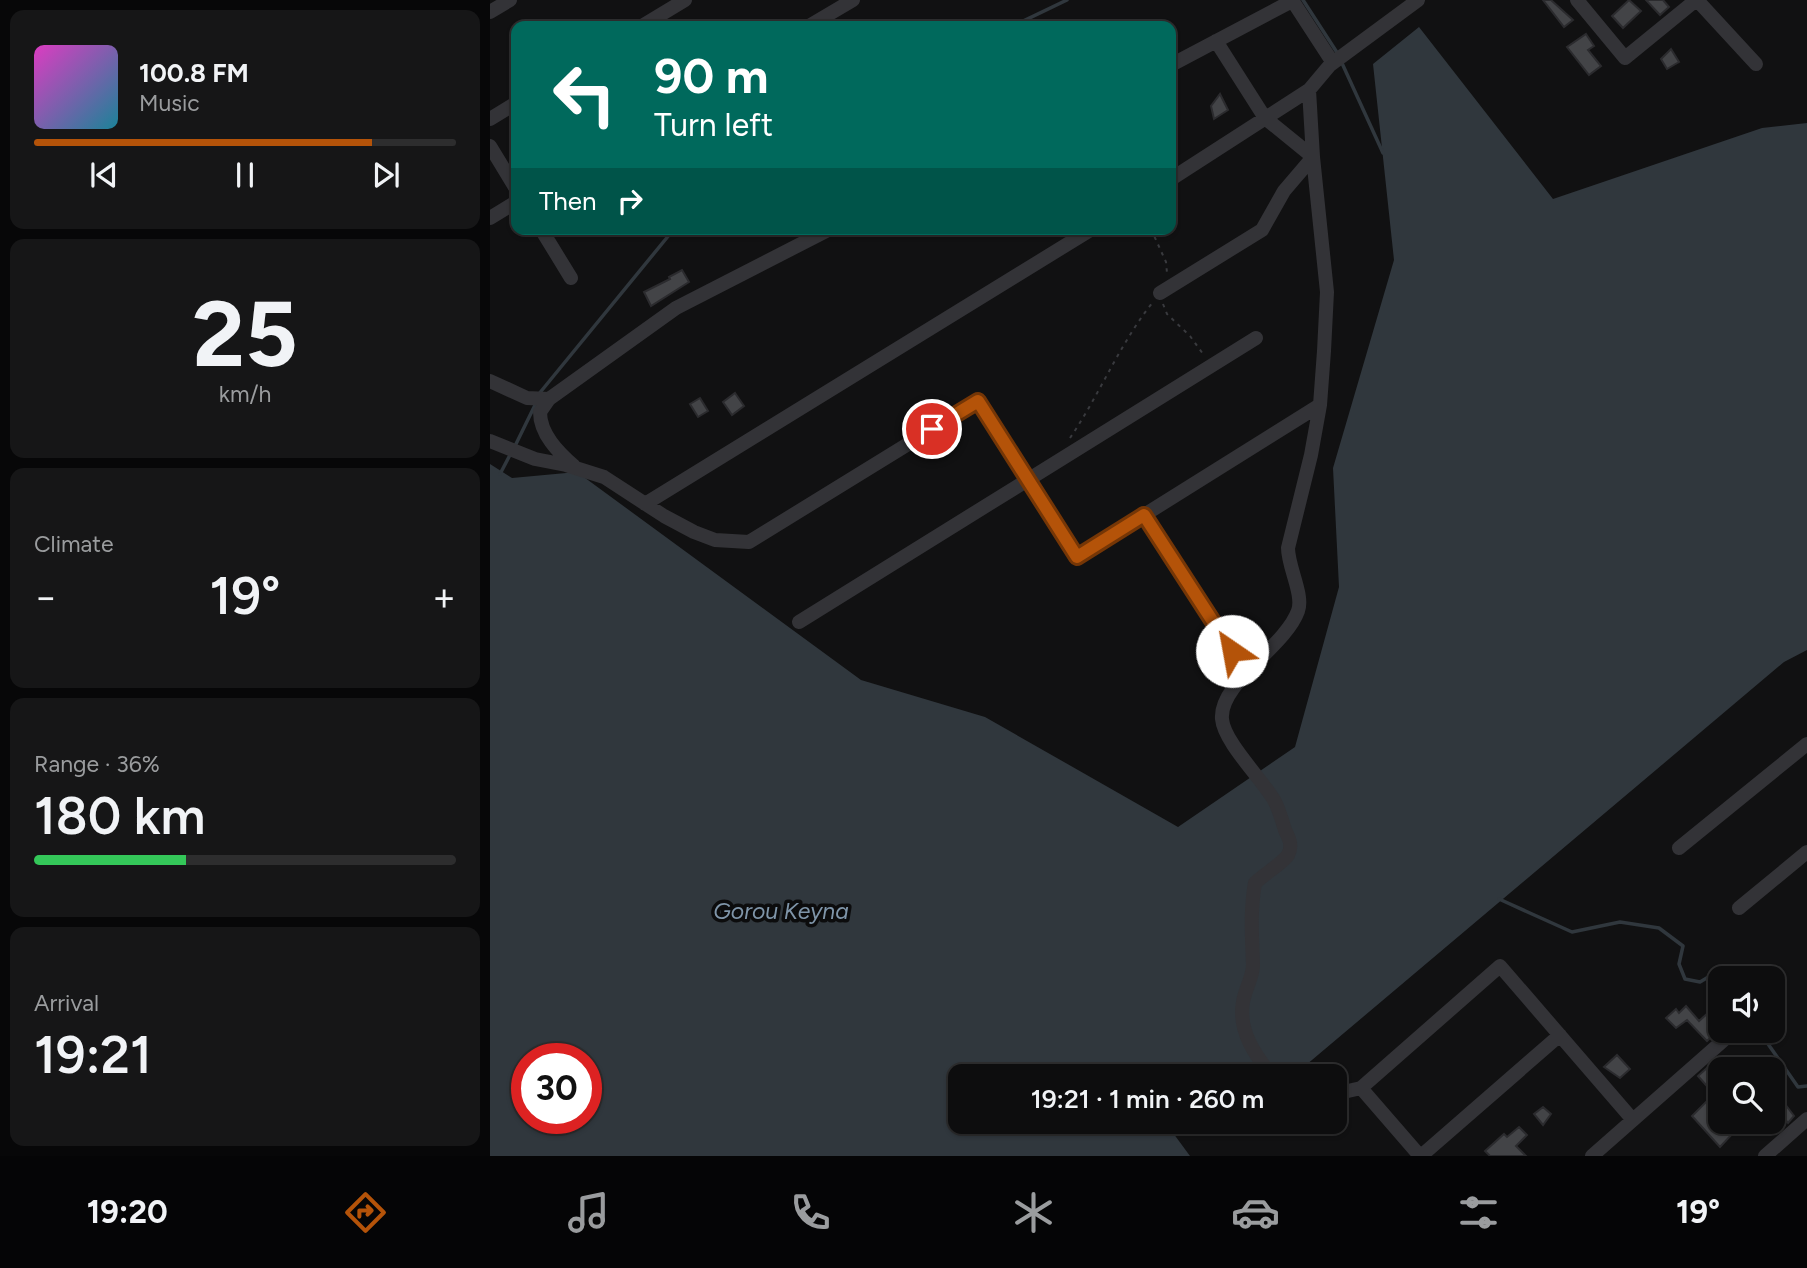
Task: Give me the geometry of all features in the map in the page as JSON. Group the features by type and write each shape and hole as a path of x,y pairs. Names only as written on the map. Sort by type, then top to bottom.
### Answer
{"street":[{"path":"490,12 510,0"},
{"path":"650,21 685,0"},
{"path":"817,21 853,0"},
{"path":"1176,62 1292,0 1333,63"},
{"path":"1176,176 1310,90 1333,63 1418,0"},
{"path":"1577,0 1625,58 1697,0 1756,64"},
{"path":"1216,41 1265,118 1313,156"},
{"path":"1263,1064 1250,1048 1242,1004 1253,968 1251,905 1255,883 1288,856 1291,846 1275,802 1231,742 1222,719 1228,696 1282,638 1300,604 1288,562 1288,548 1311,455 1320,405 1326,292 1313,156 1310,90"},
{"path":"490,119 511,106"},
{"path":"490,146 511,181"},
{"path":"1160,293 1262,230 1284,191 1313,156"},
{"path":"490,218 511,205"},
{"path":"545,235 571,278"},
{"path":"576,468 558,450 544,430 540,412 549,399 676,308 818,235"},
{"path":"645,504 1079,235"},
{"path":"799,622 1256,338"},
{"path":"490,381 527,398 549,399"},
{"path":"490,442 535,459 604,477 664,516 705,536 732,542 749,542 978,401 1077,557 1320,405"},
{"path":"1144,515 1246,674"},
{"path":"1679,848 1807,744"},
{"path":"1739,908 1807,852"},
{"path":"1347,1091 1361,1088 1500,966 1633,1119"},
{"path":"1361,1088 1420,1156 1560,1035"},
{"path":"1592,1156 1720,1043"},
{"path":"1765,1156 1807,1119"}],"path":[{"path":"1066,444 1087,413 1139,320 1160,293"}],"water":[{"name":"Gorou Keyna","path":"1419,27 1553,199 1762,128 1807,123 1807,650 1784,662 1307,1064 948,1064 948,1134 1174,1134 1190,1156 490,1156 490,464 512,478 577,472 861,680 985,717 1178,827 1295,747 1339,587 1333,468 1394,260 1373,64"}],"building":[{"path":"1543,0 1551,0 1573,20 1564,27"},
{"path":"1629,0 1641,11 1623,28 1612,16"},
{"path":"1646,0 1663,0 1669,7 1660,15"},
{"path":"1586,34 1594,46 1588,50 1601,66 1589,75 1567,47"},
{"path":"1671,49 1679,62 1667,69 1661,59"},
{"path":"1220,94 1228,110 1214,119 1211,106"},
{"path":"682,270 689,282 651,306 644,292"},
{"path":"735,393 744,406 732,415 723,402"},
{"path":"700,398 708,411 698,417 690,404"},
{"path":"1686,1006 1699,1021 1708,1013 1708,1040 1687,1020 1676,1028 1666,1018 1676,1009 1679,1013"},
{"path":"1617,1055 1630,1069 1620,1078 1604,1067"},
{"path":"1708,1067 1708,1087 1698,1076"},
{"path":"1708,1100 1708,1134 1692,1116"},
{"path":"1785,1104 1794,1116 1788,1123 1785,1119"},
{"path":"1543,1107 1551,1114 1543,1125 1534,1114"},
{"path":"1519,1127 1527,1135 1516,1146 1526,1156 1490,1156 1485,1151 1504,1134 1507,1137"},
{"path":"1708,1134 1732,1134 1720,1147"}],"waterway":[{"path":"1023,21 1067,0"},
{"path":"1303,0 1338,54"},
{"path":"1341,61 1383,153"},
{"path":"538,395 669,235"},
{"path":"515,446 536,403"},
{"path":"500,474 511,453"},
{"path":"1499,899 1572,932 1620,922 1659,928 1683,946 1679,964 1685,979 1700,982 1708,977"},
{"path":"1767,1043 1798,1087 1807,1086"}],"route":[{"path":"932,429 978,401 1077,557 1144,515 1232,651"}]}
